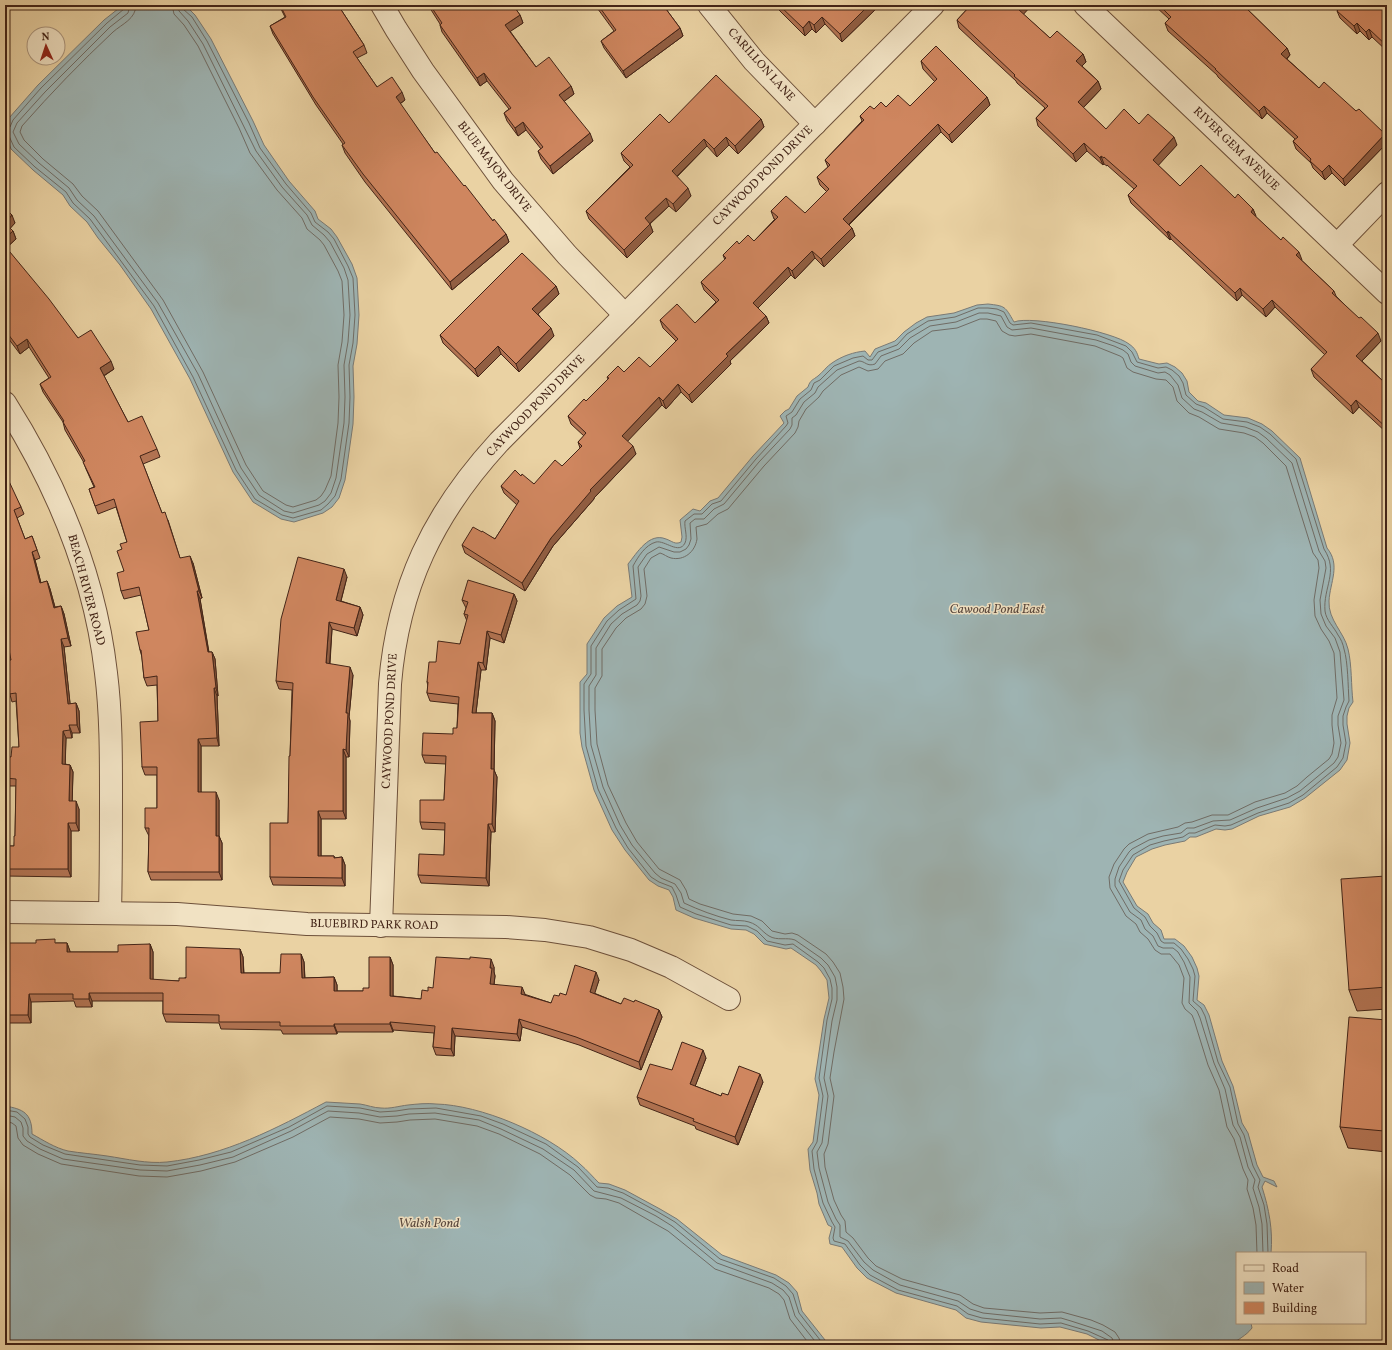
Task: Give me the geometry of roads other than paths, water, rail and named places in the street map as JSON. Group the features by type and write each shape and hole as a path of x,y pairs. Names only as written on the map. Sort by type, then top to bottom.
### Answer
{"street":[{"name":"BLUE MAJOR DRIVE","path":"382,5 423,71 503,181 567,255 625,315"},
{"name":"CARILLON LANE","path":"709,5 754,61 815,124"},
{"name":"CAYWOOD POND DRIVE","path":"381,926 390,684 397,628 401,612 421,556 449,505 485,457 933,5"},
{"name":"RIVER GEM AVENUE","path":"1085,5 1387,293"},
{"path":"1337,245 1387,193"},
{"name":"BEACH RIVER ROAD","path":"5,403 38,458 64,513 83,568 99,631 106,672 110,725 110,913"},
{"name":"BLUEBIRD PARK ROAD","path":"5,912 202,915 307,924 525,928 575,934 611,943 651,958 671,967 729,999"}],"water":[{"path":"123,5 185,5 195,15 211,39 264,145 289,181 315,211 318,219 331,229 337,237 352,264 357,278 359,315 357,344 353,366 353,424 345,480 339,498 332,507 323,513 294,522 281,519 253,502 233,472 190,379 151,309 87,222 70,206 63,195 11,149 5,137 5,129 9,118 38,85 57,66 66,66 66,57 104,20"},
{"name":"Cawood Pond East","path":"988,304 1001,306 1009,313 1014,322 1023,320 1054,323 1091,330 1120,339 1133,347 1137,352 1139,359 1159,364 1167,363 1175,367 1182,373 1187,381 1189,392 1198,401 1206,403 1224,415 1248,418 1262,424 1272,431 1300,458 1327,548 1333,561 1334,574 1329,608 1346,643 1351,669 1353,702 1349,708 1347,716 1350,743 1347,760 1340,770 1305,798 1290,807 1259,816 1232,829 1216,829 1196,837 1190,837 1185,841 1152,849 1136,857 1123,882 1137,906 1148,914 1153,923 1161,930 1164,939 1175,939 1184,946 1192,957 1199,976 1197,1000 1204,1005 1209,1015 1222,1061 1233,1086 1242,1123 1248,1133 1257,1165 1263,1177 1274,1181 1277,1187 1265,1181 1262,1187 1270,1220 1271,1252 1236,1252 1236,1324 1251,1324 1252,1328 1231,1345 1108,1345 1087,1334 1060,1327 1041,1328 981,1322 966,1318 956,1310 896,1293 867,1278 857,1268 842,1247 830,1244 829,1238 832,1227 828,1225 819,1204 810,1170 808,1149 813,1142 819,1095 815,1079 824,1019 829,998 827,980 816,965 791,948 786,949 764,944 754,934 746,930 731,929 694,918 676,910 673,897 669,890 658,886 649,880 625,850 612,830 594,790 582,747 580,733 580,682 587,674 587,644 604,618 617,606 632,597 628,564 639,549 654,538 666,539 675,543 681,542 682,537 680,520 693,509 700,511 710,501 718,498 753,456 784,423 780,416 789,409 797,396 808,387 811,381 830,364 852,353 865,351 870,357 875,349 895,341 916,323 927,317 954,313 977,305"},
{"name":"Walsh Pond","path":"326,1102 360,1104 376,1108 426,1104 453,1106 472,1109 492,1115 532,1132 566,1153 583,1166 599,1183 609,1184 625,1190 660,1209 677,1219 722,1255 776,1275 789,1283 797,1292 802,1311 829,1345 5,1345 5,1106 25,1113 32,1127 32,1134 63,1150 137,1161 167,1162 209,1154 250,1140"}]}
